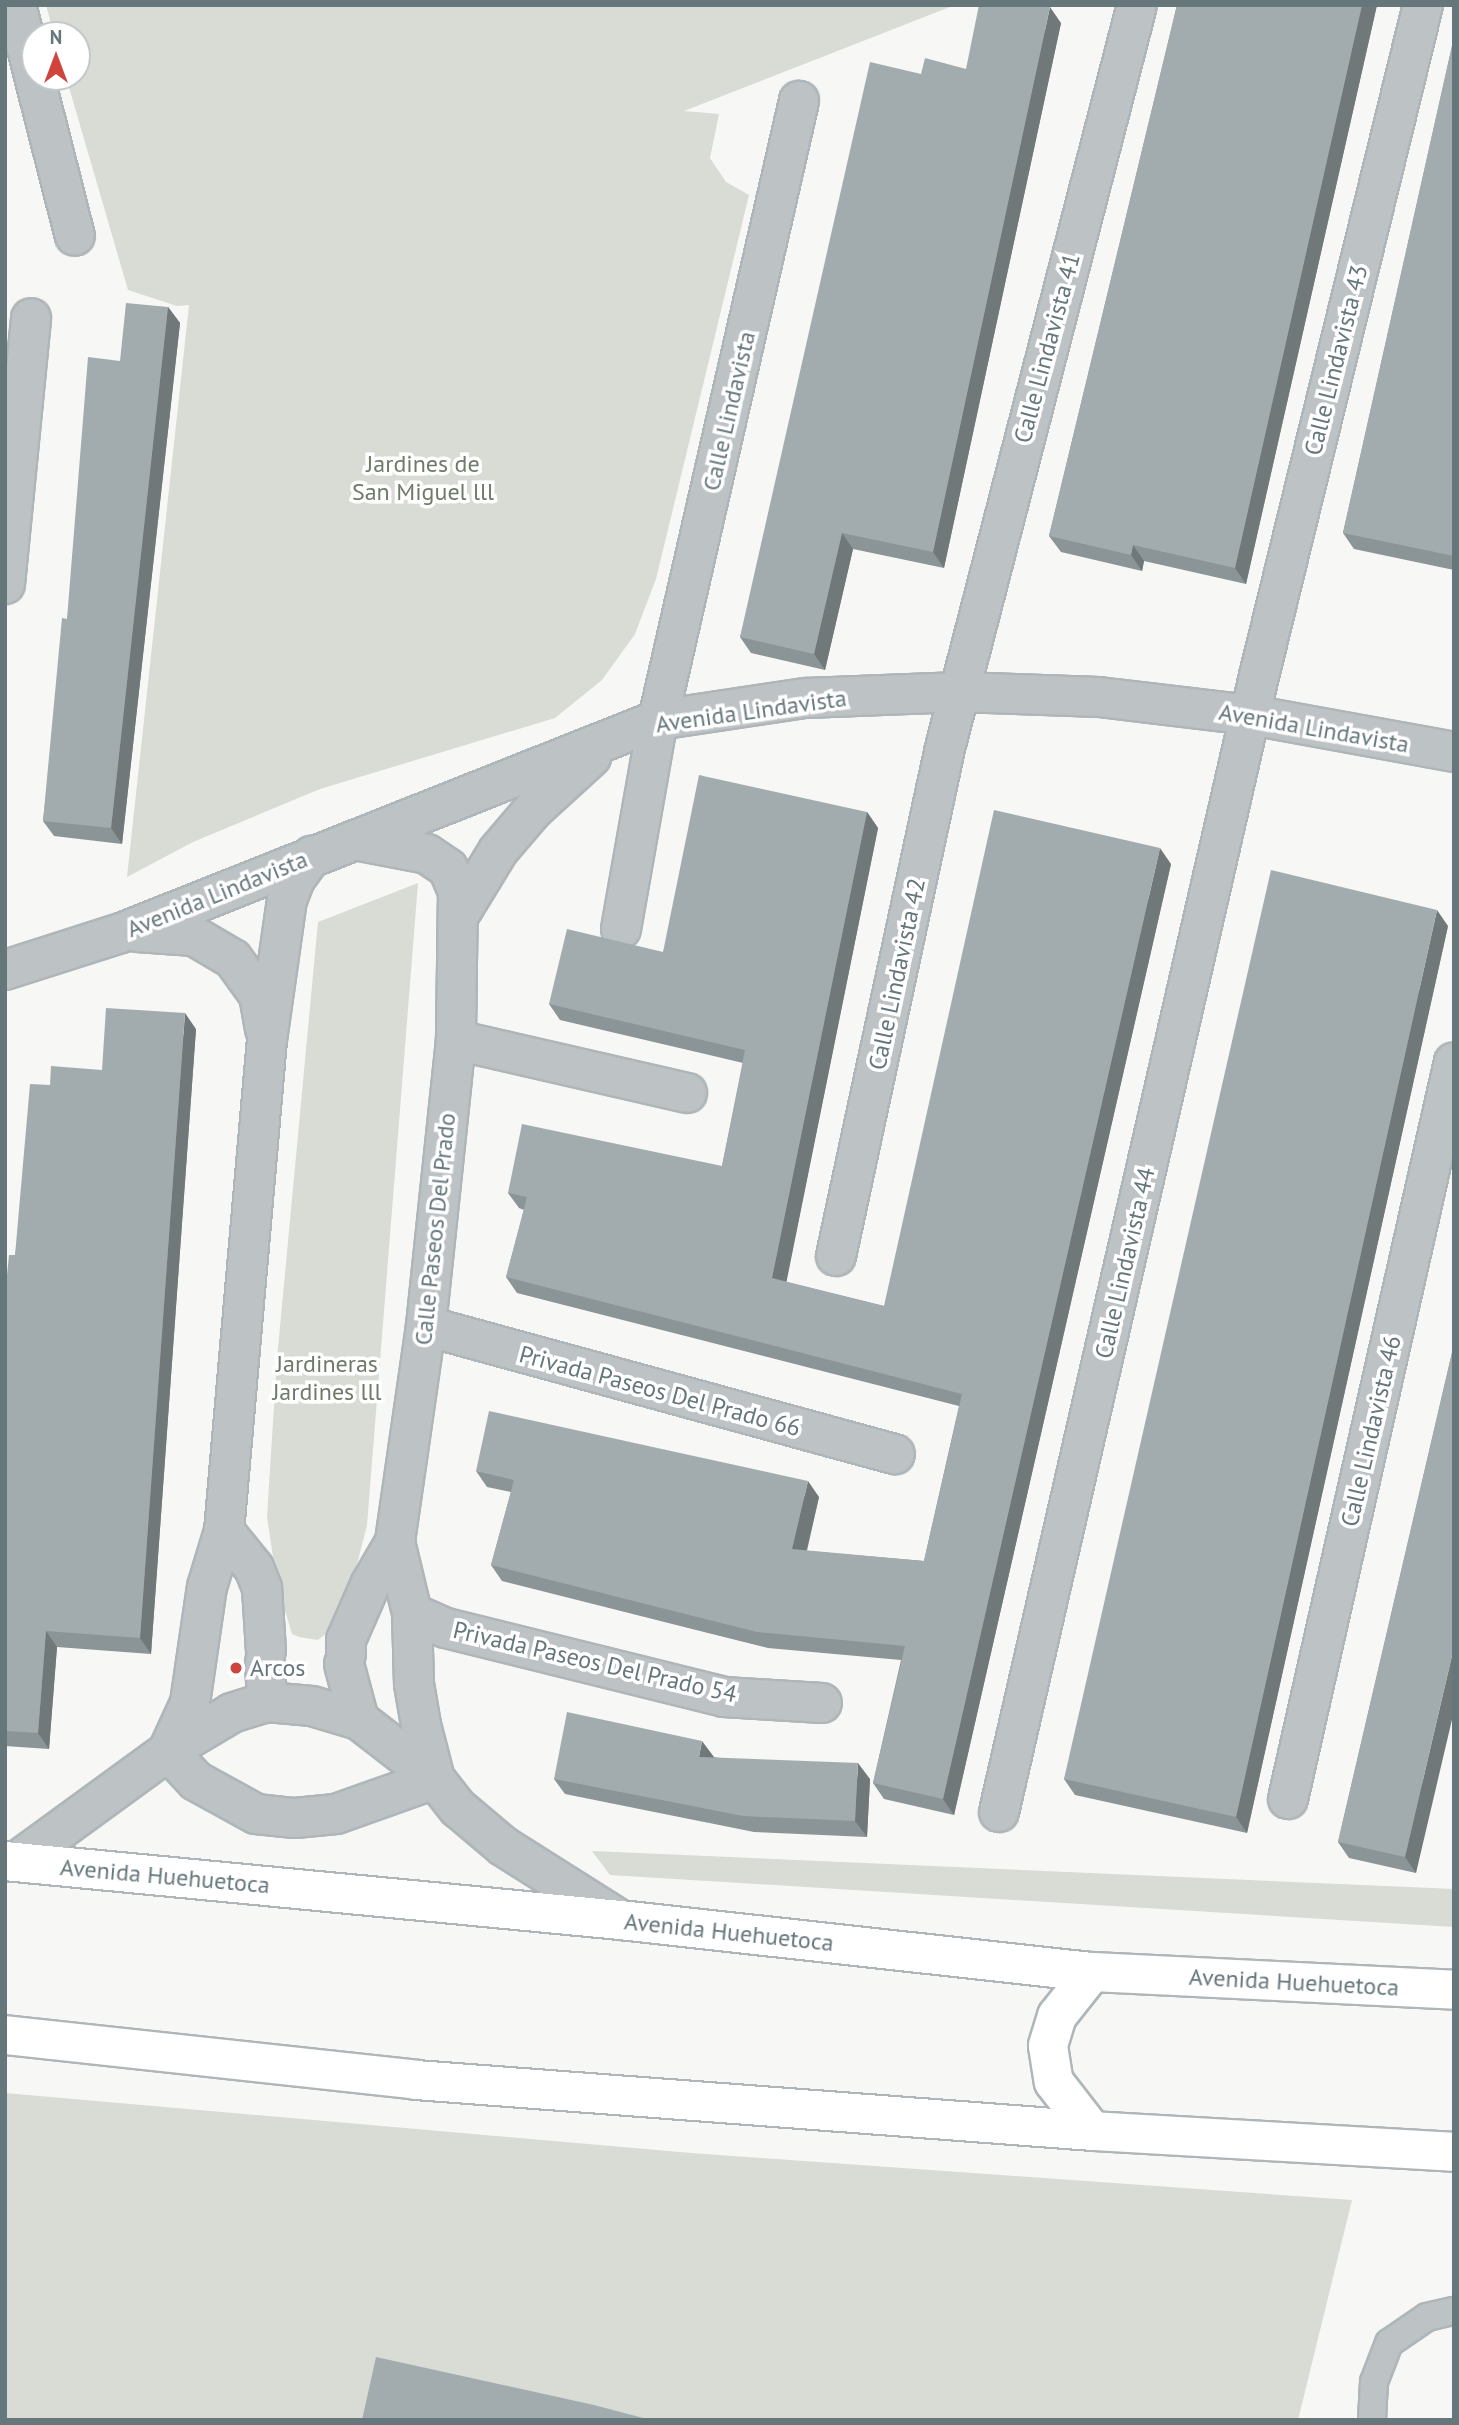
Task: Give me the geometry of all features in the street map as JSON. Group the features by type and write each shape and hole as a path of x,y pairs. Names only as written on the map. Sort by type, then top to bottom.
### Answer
{"main road":[{"name":"Avenida Huehuetoca","path":"10,1861 620,1920 1092,1972 1454,1990"},
{"path":"1092,1972 1057,2016 1048,2046 1054,2082 1092,2131"},
{"path":"5,2035 415,2080 1092,2131 1454,2152"}],"street":[{"path":"16,5 75,236"},
{"name":"Calle Lindavista 41","path":"960,692 1136,5"},
{"name":"Calle Lindavista 43","path":"1251,715 1423,5"},
{"name":"Calle Lindavista","path":"621,929 659,720 799,101"},
{"path":"5,584 31,318"},
{"name":"Avenida Lindavista","path":"5,971 121,933 659,720 806,698 960,692 1099,697 1251,715 1454,752"},
{"name":"Calle Lindavista 42","path":"836,1256 960,692"},
{"name":"Calle Lindavista 44","path":"999,1812 1251,715"},
{"name":"Calle Paseos Del Prado","path":"459,915 498,851 533,810 610,740"},
{"name":"Calle Paseos Del Prado","path":"355,840 427,854 448,868 458,891 456,1041 426,1326 395,1542 412,1612 414,1684 435,1779"},
{"path":"168,1751 190,1703 207,1587 224,1531 267,1041 288,900 295,879 312,856"},
{"path":"121,933 194,936 233,958 260,995 267,1041"},
{"path":"456,1041 687,1093"},
{"name":"Calle Lindavista 46","path":"1288,1799 1454,1062"},
{"name":"Privada Paseos Del Prado 66","path":"426,1326 895,1454"},
{"path":"224,1531 254,1568 262,1588 267,1702"},
{"name":"Calle Paseos Del Prado","path":"395,1542 370,1585 346,1640 345,1659 359,1720 435,1779 458,1808 503,1846 620,1920"},
{"name":"Privada Paseos Del Prado 54","path":"412,1612 446,1628 724,1697 822,1703"},
{"path":"10,1861 168,1751 232,1713 267,1702 312,1706 359,1720"},
{"path":"168,1751 196,1781 256,1814 295,1818 336,1814 435,1779"}],"lane":[{"path":"1372,2420 1374,2382 1389,2343 1427,2316 1454,2311"}],"green space":[{"name":"Jardines de San Miguel lll","path":"46,5 955,5 684,111 719,114 710,158 726,182 749,195 656,579 635,634 602,680 555,718 320,789 193,842 127,877 189,305 177,306 128,290 70,91 91,91 91,21 50,21"},
{"name":"Jardineras Jardines lll","path":"418,883 367,1525 355,1572 332,1629 318,1640 292,1634 277,1583 267,1517 277,1359 318,922"},
{"path":"592,1851 1454,1889 1454,1927 610,1875"},
{"path":"5,2093 691,2153 1352,2200 1298,2420 5,2420"}],"building":[{"path":"979,5 1050,7 933,552 842,533 814,654 740,637 870,62 921,74 925,58 966,69"},
{"path":"1177,5 1362,5 1235,568 1133,545 1131,555 1049,536"},
{"path":"1454,37 1454,556 1343,533"},
{"path":"126,303 168,307 111,828 43,821 62,618 67,619 88,357 120,361"},
{"path":"699,775 867,812 772,1278 884,1306 994,810 1160,848 943,1799 873,1783 905,1646 757,1632 491,1565 514,1480 476,1471 489,1411 808,1481 792,1549 924,1561 962,1394 506,1277 527,1197 508,1193 522,1124 722,1166 745,1050 549,1004 567,929 663,952"},
{"path":"1271,870 1437,910 1236,1817 1064,1779"},
{"path":"106,1008 185,1013 140,1638 46,1631 38,1733 5,1731 5,1295 9,1255 15,1255 30,1084 50,1085 51,1066 102,1070"},
{"path":"1454,1344 1454,1647 1405,1857 1338,1842"},
{"path":"567,1712 702,1741 699,1757 858,1763 855,1821 743,1816 554,1779"},
{"path":"376,2357 594,2405 651,2420 362,2420"}],"place":[{"name":"Arcos","path":"236,1668"}]}
